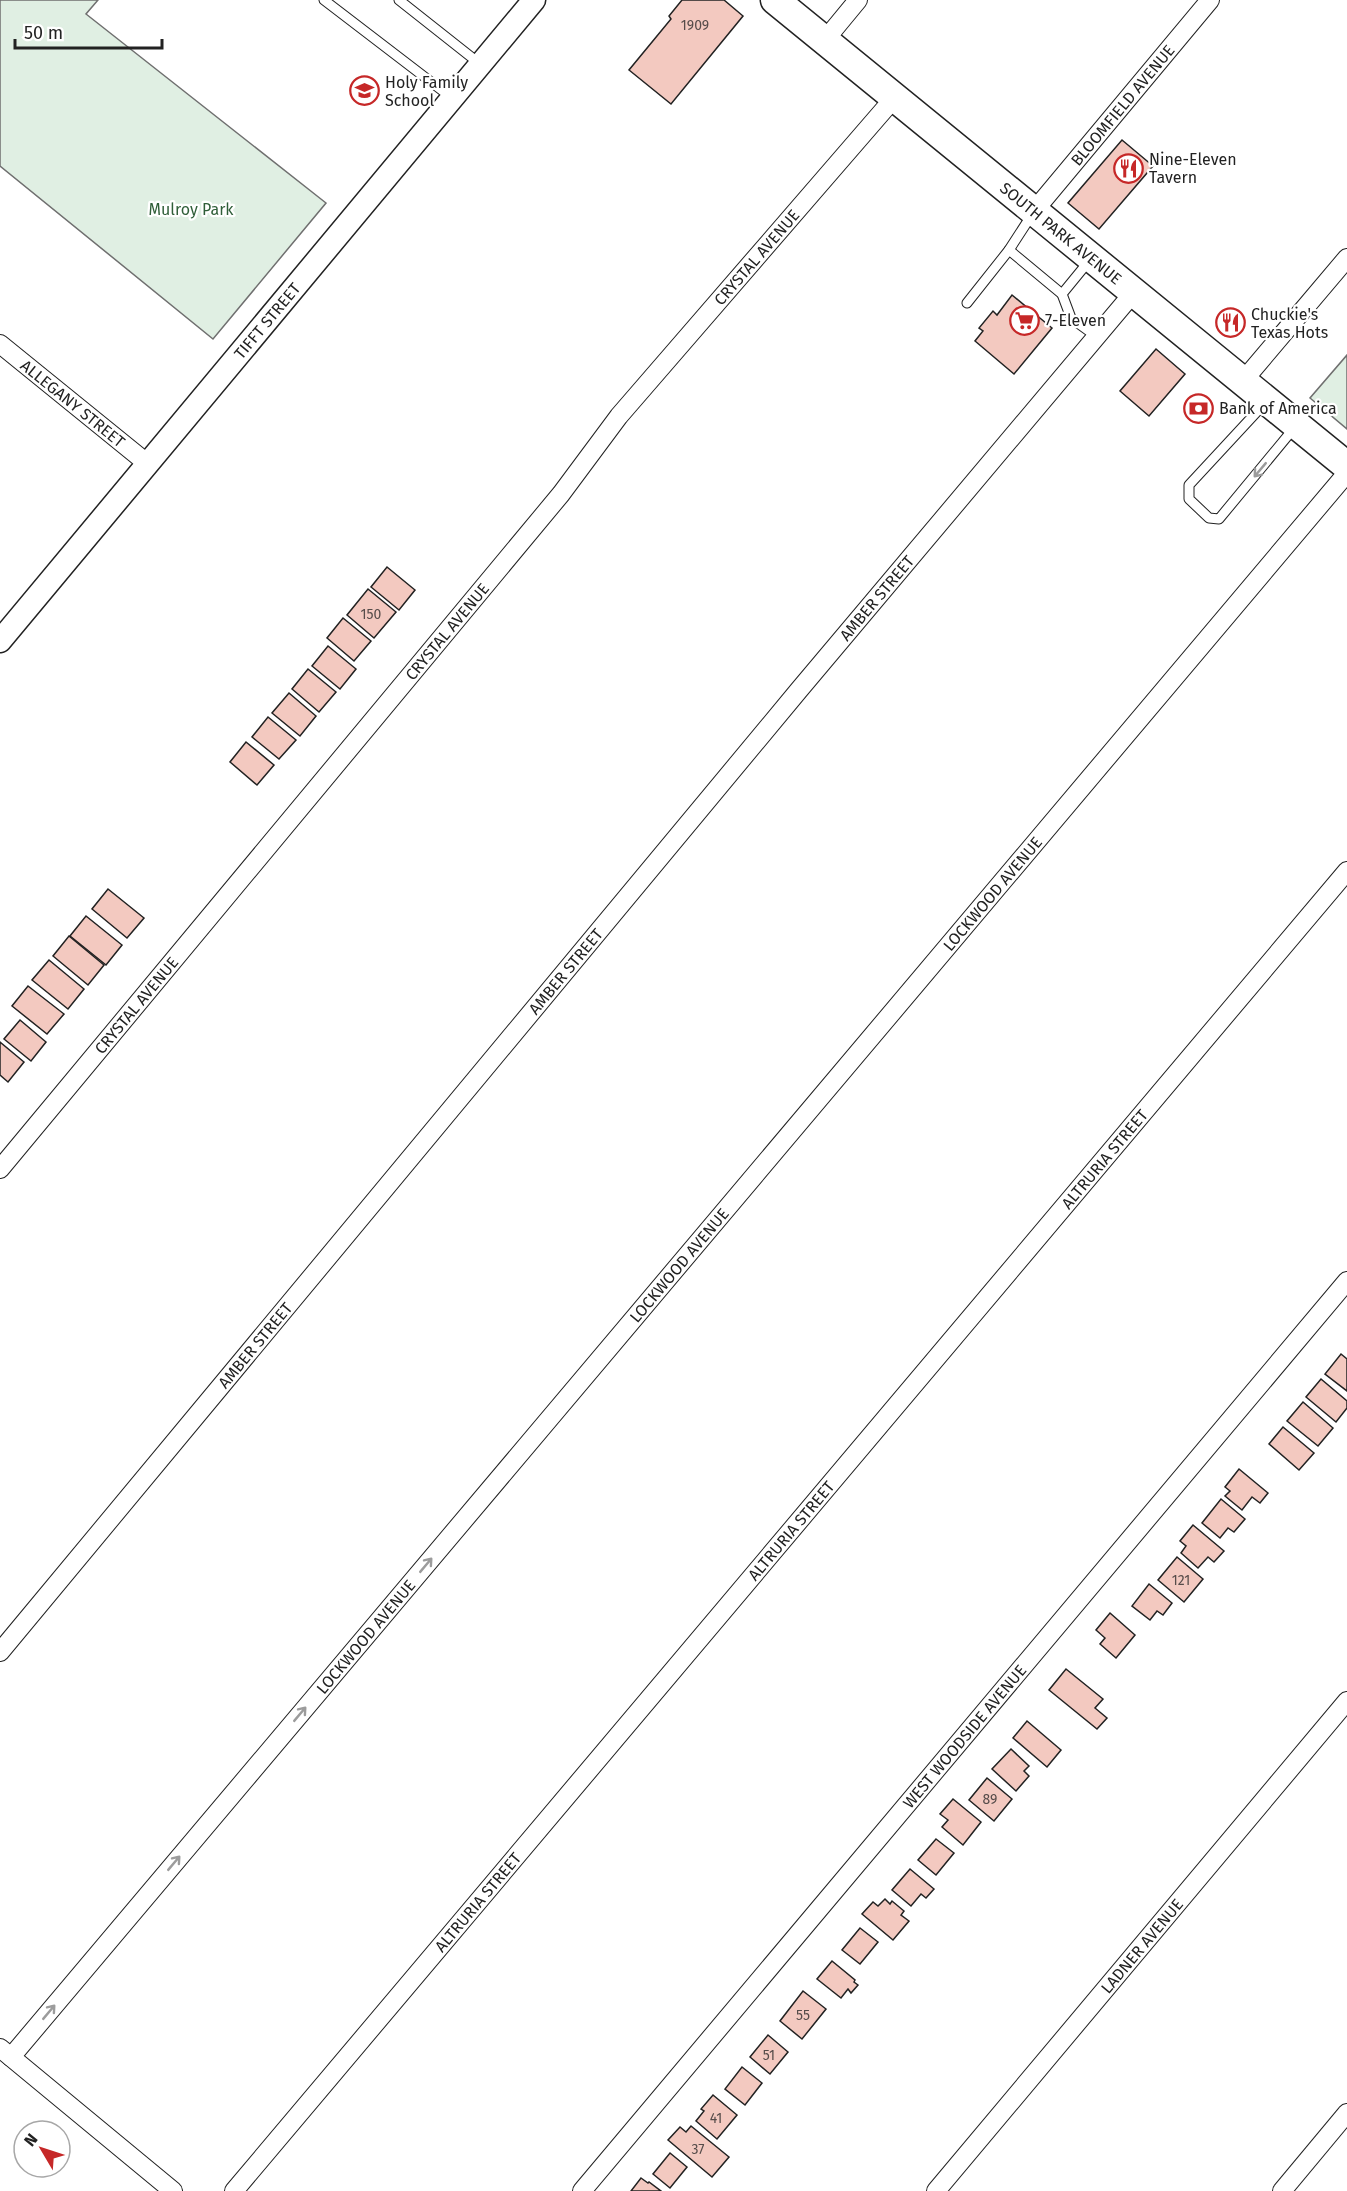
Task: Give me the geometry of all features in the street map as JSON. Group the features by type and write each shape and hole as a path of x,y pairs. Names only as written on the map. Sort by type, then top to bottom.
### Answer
{"main road":[{"name":"SOUTH PARK AVENUE","path":"775,0 1347,466"}],"street":[{"name":"TIFFT STREET","path":"0,640 534,0"},
{"path":"825,40 858,0"},
{"name":"BLOOMFIELD AVENUE","path":"1034,211 1210,0"},
{"name":"CRYSTAL AVENUE","path":"0,1168 553,504 619,416 895,97"},
{"path":"1242,381 1347,258"},
{"name":"AMBER STREET","path":"0,1652 784,708 1134,292"},
{"name":"ALLEGANY STREET","path":"0,344 148,464"},
{"name":"LOCKWOOD AVENUE","path":"5,2053 1347,473"},
{"name":"ALTRURIA STREET","path":"234,2191 1347,871"},
{"name":"WEST WOODSIDE AVENUE","path":"582,2191 1347,1281"},
{"name":"LADNER AVENUE","path":"936,2191 1347,1701"},
{"path":"5,2053 173,2191"},
{"path":"1282,2191 1347,2113"}],"lane":[{"path":"324,0 452,98"},
{"path":"399,0 480,64"},
{"path":"967,303 1009,250 1034,211"},
{"path":"1009,250 1062,294 1071,318 1096,336"},
{"path":"1062,294 1092,258"},
{"path":"1267,400 1189,485 1189,499 1209,518 1219,519 1297,425"}],"green space":[{"name":"Mulroy Park","path":"0,0 98,0 86,14 326,203 213,339 0,166"},
{"path":"1347,355 1347,429 1310,398"}],"building":[{"path":"682,0 724,0 743,16 671,104 629,70 671,19 669,16"},
{"path":"1122,140 1153,166 1099,229 1068,203"},
{"path":"1012,295 1052,328 1014,374 975,341 983,331 979,328 993,311 997,315"},
{"path":"1156,349 1185,374 1149,416 1120,391"},
{"path":"387,567 415,590 399,610 371,587"},
{"path":"368,589 396,612 374,638 347,615"},
{"path":"343,618 371,641 354,661 327,638"},
{"path":"328,646 356,669 340,689 312,666"},
{"path":"308,669 336,692 319,712 292,689"},
{"path":"289,693 316,716 300,736 272,713"},
{"path":"268,717 296,740 279,759 252,737"},
{"path":"246,742 274,765 257,785 230,762"},
{"path":"108,889 144,918 127,938 92,909"},
{"path":"86,916 122,945 106,965 70,936"},
{"path":"69,936 104,965 88,985 53,956"},
{"path":"49,960 84,989 68,1009 32,980"},
{"path":"28,986 64,1014 47,1034 12,1006"},
{"path":"20,1020 46,1042 31,1061 4,1039"},
{"path":"0,1042 24,1062 8,1082 0,1075"},
{"path":"1341,1354 1347,1359 1347,1391 1325,1374"},
{"path":"1321,1379 1347,1401 1347,1408 1336,1422 1306,1397"},
{"path":"1303,1402 1333,1428 1318,1446 1287,1421"},
{"path":"1283,1427 1314,1453 1299,1470 1269,1444"},
{"path":"1239,1469 1268,1493 1260,1503 1252,1497 1242,1510 1225,1496 1230,1491 1225,1487"},
{"path":"1221,1499 1245,1519 1234,1532 1228,1528 1220,1538 1202,1523"},
{"path":"1193,1525 1224,1551 1214,1562 1208,1557 1198,1568 1181,1553 1186,1546 1180,1541"},
{"path":"1177,1557 1203,1579 1184,1602 1158,1580"},
{"path":"1149,1584 1172,1603 1163,1615 1157,1611 1150,1620 1132,1606"},
{"path":"1110,1613 1135,1635 1116,1658 1100,1644 1105,1638 1096,1630"},
{"path":"1066,1669 1103,1699 1095,1708 1107,1718 1097,1729 1049,1690"},
{"path":"1027,1721 1061,1750 1047,1767 1013,1738"},
{"path":"1011,1749 1029,1766 1024,1771 1029,1776 1016,1791 992,1769"},
{"path":"987,1778 1012,1799 994,1821 969,1800"},
{"path":"953,1799 981,1822 963,1845 942,1827 948,1820 940,1814"},
{"path":"936,1839 954,1853 936,1875 918,1860"},
{"path":"910,1869 934,1889 926,1898 921,1894 911,1906 892,1890"},
{"path":"885,1899 890,1904 892,1901 904,1911 901,1915 909,1921 893,1940 862,1914 873,1902 878,1906"},
{"path":"860,1928 878,1942 860,1964 842,1950"},
{"path":"832,1961 858,1985 851,1993 848,1989 841,1998 817,1979"},
{"path":"803,1991 826,2009 802,2039 780,2021"},
{"path":"768,2035 788,2052 770,2074 750,2057"},
{"path":"742,2067 762,2083 745,2105 725,2089"},
{"path":"713,2095 737,2115 717,2139 696,2121 704,2111 701,2109"},
{"path":"691,2126 729,2157 712,2177 668,2140 680,2127 686,2132"},
{"path":"670,2153 687,2167 670,2188 653,2174"},
{"path":"641,2178 649,2182 661,2191 631,2191"}],"place":[{"name":"Holy Family School","path":"364,91"},
{"name":"Nine-Eleven Tavern","path":"1128,168"},
{"name":"7-Eleven","path":"1024,320"},
{"name":"Chuckie's Texas Hots","path":"1230,323"},
{"name":"Bank of America","path":"1198,408"}]}
